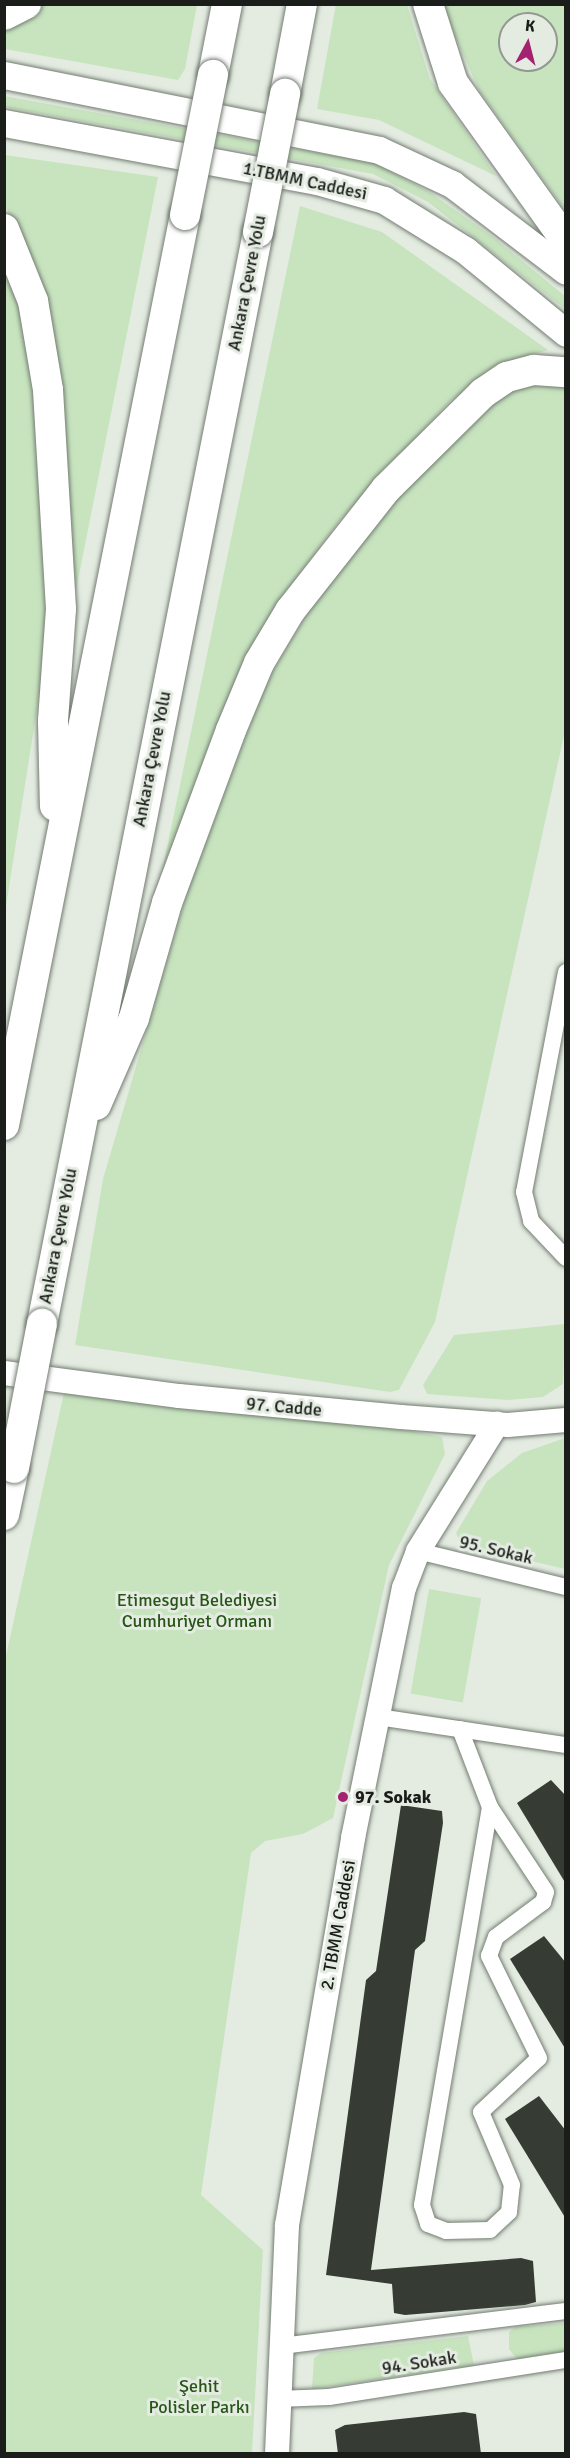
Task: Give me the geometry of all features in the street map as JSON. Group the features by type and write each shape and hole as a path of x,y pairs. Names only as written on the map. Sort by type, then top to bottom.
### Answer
{"highway":[{"path":"4,15 26,4"},
{"path":"4,1125 227,4"},
{"name":"Ankara Çevre Yolu","path":"4,1515 302,4"},
{"path":"428,4 453,83 566,241"},
{"path":"4,229 28,283 48,390 61,609 53,721 56,863"},
{"path":"73,1157 134,1018 167,903 231,730 259,663 290,611 386,489 483,393 507,377 534,370 566,372"}],"main road":[{"path":"4,75 379,150 452,184 566,271"},
{"name":"1.TBMM Caddesi","path":"4,123 334,185 384,200 465,250 566,333"}],"street":[{"path":"566,972 524,1192 531,1221 566,1258"},
{"name":"97. Cadde","path":"4,1373 178,1396 497,1424 566,1420"},
{"name":"2. TBMM Caddesi","path":"277,2454 287,2225 378,1717 404,1588 418,1551 497,1424"},
{"name":"95. Sokak","path":"418,1551 566,1587"},
{"path":"378,1717 566,1745"},
{"path":"460,1729 490,1807 546,1892 543,1902 495,1937 489,1956 538,2058 481,2112 512,2185 509,2212 490,2230 446,2231 428,2224 422,2205 490,1807"},
{"name":"94. Sokak","path":"281,2346 566,2311"},
{"name":"94. Sokak","path":"279,2399 329,2397 566,2360"}],"green space":[{"path":"336,4 407,5 430,79 496,176 379,120 317,109"},
{"path":"44,5 197,5 185,69 178,80 5,49 4,27"},
{"path":"441,5 565,5 565,210 479,90"},
{"path":"4,96 375,163 431,193 493,237 565,296 565,309 428,202 373,174 5,107"},
{"path":"5,155 158,177 76,590 49,312 38,270 5,206"},
{"path":"300,206 382,232 548,350 512,360 450,401 339,521 304,568 270,617 157,896"},
{"path":"5,248 18,284 36,402 49,585 47,644 5,913"},
{"path":"544,381 565,386 565,731 435,1322 399,1390 390,1392 75,1345 103,1179 187,893 265,685 323,587 445,442 513,385"},
{"path":"565,1324 563,1384 543,1397 508,1400 427,1394 423,1385 454,1335"},
{"name":"Etimesgut Belediyesi Cumhuriyet Ormanı","path":"65,1388 411,1431 442,1437 445,1454 389,1565 333,1818 303,1834 265,1841 251,1853 201,2195 263,2250 252,2453 5,2454 5,1660"},
{"path":"565,1438 565,1569 461,1545 456,1533 487,1481 522,1453"},
{"path":"429,1589 481,1598 463,1703 411,1693"},
{"path":"565,2323 565,2354 517,2359 509,2349 509,2332 515,2327"},
{"path":"468,2336 474,2365 312,2389 314,2358 321,2353"}],"building":[{"path":"551,1780 566,1796 566,1884 517,1803"},
{"path":"401,1805 442,1811 443,1823 425,1941 415,1950 371,2270 521,2258 533,2261 536,2302 525,2305 405,2315 394,2313 392,2284 326,2275 366,1980 376,1971"},
{"path":"544,1936 566,1963 566,2050 510,1959"},
{"path":"539,2096 566,2131 566,2219 505,2119"},
{"path":"464,2412 476,2414 481,2454 338,2454 335,2430 345,2425"}],"place":[{"name":"97. Sokak","path":"343,1797"}],"park label":[{"name":"Şehit Polisler Parkı","path":"199,2397"}]}
